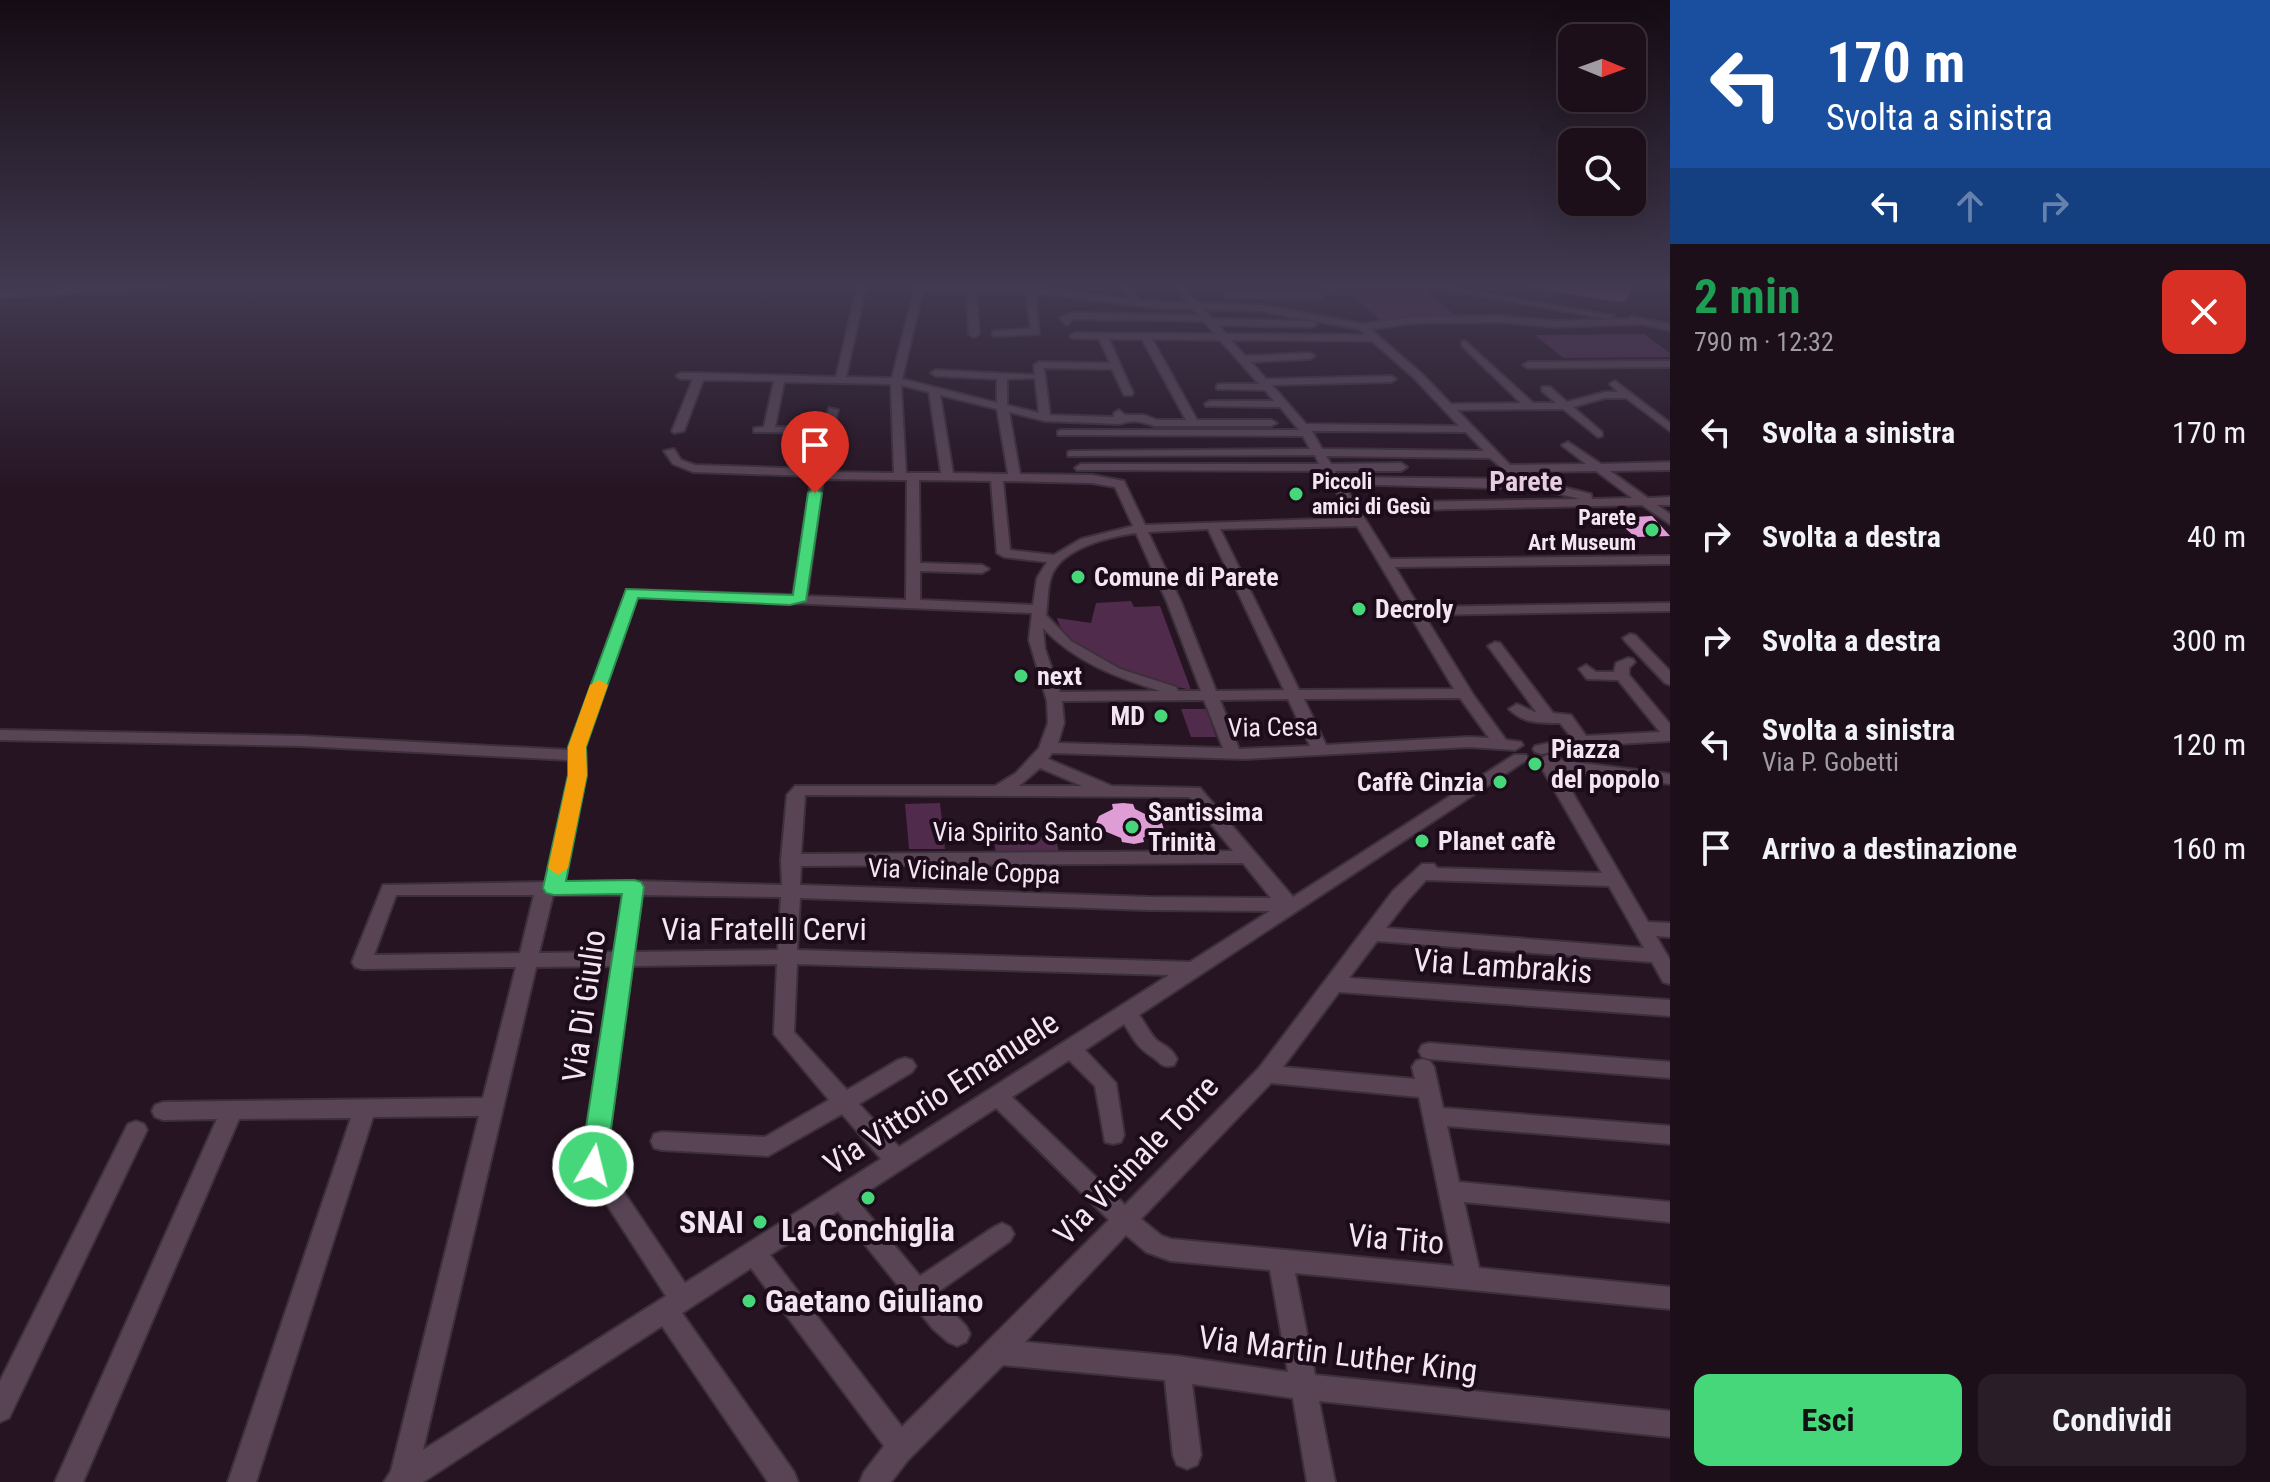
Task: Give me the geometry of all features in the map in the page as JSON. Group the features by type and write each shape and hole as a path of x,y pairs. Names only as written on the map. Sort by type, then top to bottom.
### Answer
{"street":[{"path":"841,378 846,354"},
{"path":"903,354 896,381 907,477 913,603"},
{"path":"1111,354 1128,393"},
{"path":"1155,354 1193,422"},
{"path":"1239,354 1304,428 1465,693 1512,749"},
{"path":"1391,354 1449,407 1490,455 1527,482"},
{"path":"1476,354 1531,407"},
{"path":"1243,359 1310,356"},
{"path":"1658,364 1670,373"},
{"path":"1528,365 1670,364"},
{"path":"1097,479 1081,468 1062,433 1045,418 1039,365 1116,366"},
{"path":"1590,365 1670,428"},
{"path":"936,373 1031,377"},
{"path":"681,376 896,381 1045,418 1120,421 1122,415 1155,423 1304,428"},
{"path":"682,431 699,376"},
{"path":"1002,376 1003,407 1015,478"},
{"path":"780,377 764,430 829,430"},
{"path":"1221,387 1391,379"},
{"path":"1341,380 1351,392"},
{"path":"1546,389 1598,434"},
{"path":"934,390 948,478"},
{"path":"1449,407 1565,406 1605,395 1629,395"},
{"path":"1210,404 1283,404"},
{"path":"800,597 818,474 833,410"},
{"path":"1062,433 1304,428 1466,429"},
{"path":"1568,445 1670,520"},
{"path":"670,451 674,460 693,468 907,477 1097,479 1120,484 1174,602 1232,752"},
{"path":"1072,454 1319,452 1490,455"},
{"path":"1616,456 1628,467 1653,479"},
{"path":"1507,469 1670,466"},
{"path":"1081,468 1401,467"},
{"path":"997,478 1004,553 1059,560"},
{"path":"1338,480 1527,482 1604,500"},
{"path":"1373,489 1386,506"},
{"path":"1352,507 1670,501"},
{"path":"999,790 1029,771 1042,754 1055,726 1056,711 1035,638 1040,584 1050,567 1072,549 1140,529 1277,521 1361,522"},
{"path":"1212,525 1321,751"},
{"path":"1386,563 1670,560"},
{"path":"912,567 982,569"},
{"path":"400,1481 528,960 578,775 577,755 632,593 790,601 800,597 1039,612 1066,644 1115,672 1188,694"},
{"path":"1414,611 1670,607"},
{"path":"1630,638 1670,680"},
{"path":"1495,646 1548,718"},
{"path":"1586,669 1592,676 1625,669 1670,735"},
{"path":"1052,697 1465,693"},
{"path":"1517,709 1532,718 1565,718 1582,741"},
{"path":"0,735 303,741 577,755"},
{"path":"1544,757 1582,741 1670,735"},
{"name":"Via Cesa","path":"1042,754 1321,751 1435,743 1512,749 1544,757"},
{"name":"Via Vittorio Emanuele","path":"400,1481 1292,906 1512,749"},
{"path":"1042,754 1107,790"},
{"path":"1544,757 1562,766 1670,779"},
{"path":"1544,757 1667,970"},
{"path":"897,1161 784,1034 790,860 795,795 801,790 1194,792 1280,896 1292,906"},
{"name":"Via Spirito Santo","path":"790,860 1247,857"},
{"name":"Via Vicinale Torre","path":"874,1482 898,1450 998,1352 1266,1074 1400,896 1425,871 1614,880"},
{"name":"Via Vicinale Coppa","path":"389,889 634,887 989,896 1190,906 1270,903 1292,906"},
{"name":"Via Di Giulio","path":"634,887 593,1166 673,1304 784,1482"},
{"name":"Via Fratelli Cervi","path":"389,889 362,962 787,957 1195,969"},
{"path":"1643,928 1670,930"},
{"path":"1374,934 1667,970"},
{"name":"Via Lambrakis","path":"1332,984 1670,1008"},
{"path":"1126,1011 1150,1047 1159,1050 1167,1059"},
{"path":"1070,1048 1105,1083 1113,1135"},
{"path":"662,1141 768,1147 905,1066"},
{"path":"1266,1074 1426,1069 1670,1070"},
{"path":"1426,1069 1433,1116 1469,1280"},
{"name":"Via Tito","path":"997,1096 1125,1220 1154,1244 1171,1250 1670,1298"},
{"path":"163,1111 493,1107"},
{"path":"242,1482 365,1109"},
{"path":"69,1482 232,1110"},
{"path":"1433,1116 1670,1135"},
{"path":"0,1409 136,1130"},
{"path":"1449,1191 1670,1212"},
{"path":"840,1197 957,1334"},
{"path":"918,1292 1002,1234"},
{"path":"754,1253 895,1439"},
{"path":"1281,1262 1321,1482"},
{"name":"Via Martin Luther King","path":"998,1352 1670,1424"},
{"path":"1177,1369 1187,1455"}],"shaded area":[{"path":"1558,354 1670,354 1670,357 1563,358"},
{"path":"1131,601 1134,607 1160,606 1191,690 1135,675 1094,657 1064,633 1057,618 1091,623 1096,603"},
{"path":"1181,709 1206,709 1216,737 1191,737"},
{"path":"940,803 945,849 909,849 905,804"},
{"path":"993,836 1055,836 1059,852 996,853"}],"building":[{"path":"1652,516 1670,536 1635,537 1614,518"},
{"name":"Santissima Trinità","path":"1112,804 1133,804 1135,809 1149,816 1160,816 1164,830 1154,830 1143,838 1144,842 1134,844 1122,842 1121,838 1102,830 1096,823 1099,816 1113,809"}],"slow traffic":[{"path":"558,868 578,775 577,747 599,685"}],"place":[{"name":"Piccoli amici di Gesù","path":"1296,494"},
{"name":"Parete Art Museum","path":"1652,530"},
{"name":"Comune di Parete","path":"1078,577"},
{"name":"Decroly","path":"1359,609"},
{"name":"next","path":"1021,676"},
{"name":"MD","path":"1161,716"},
{"name":"Piazza del popolo","path":"1535,764"},
{"name":"Caffè Cinzia","path":"1500,782"},
{"name":"Santissima Trinità","path":"1132,827"},
{"name":"Planet cafè","path":"1422,841"},
{"name":"La Conchiglia","path":"868,1198"},
{"name":"SNAI","path":"760,1222"},
{"name":"Gaetano Giuliano","path":"749,1301"}],"district":[{"name":"Parete","path":"1526,481"}],"route":[{"path":"593,1166 634,887 554,888 578,775 577,747 632,593 790,601 800,597 815,493"}]}
